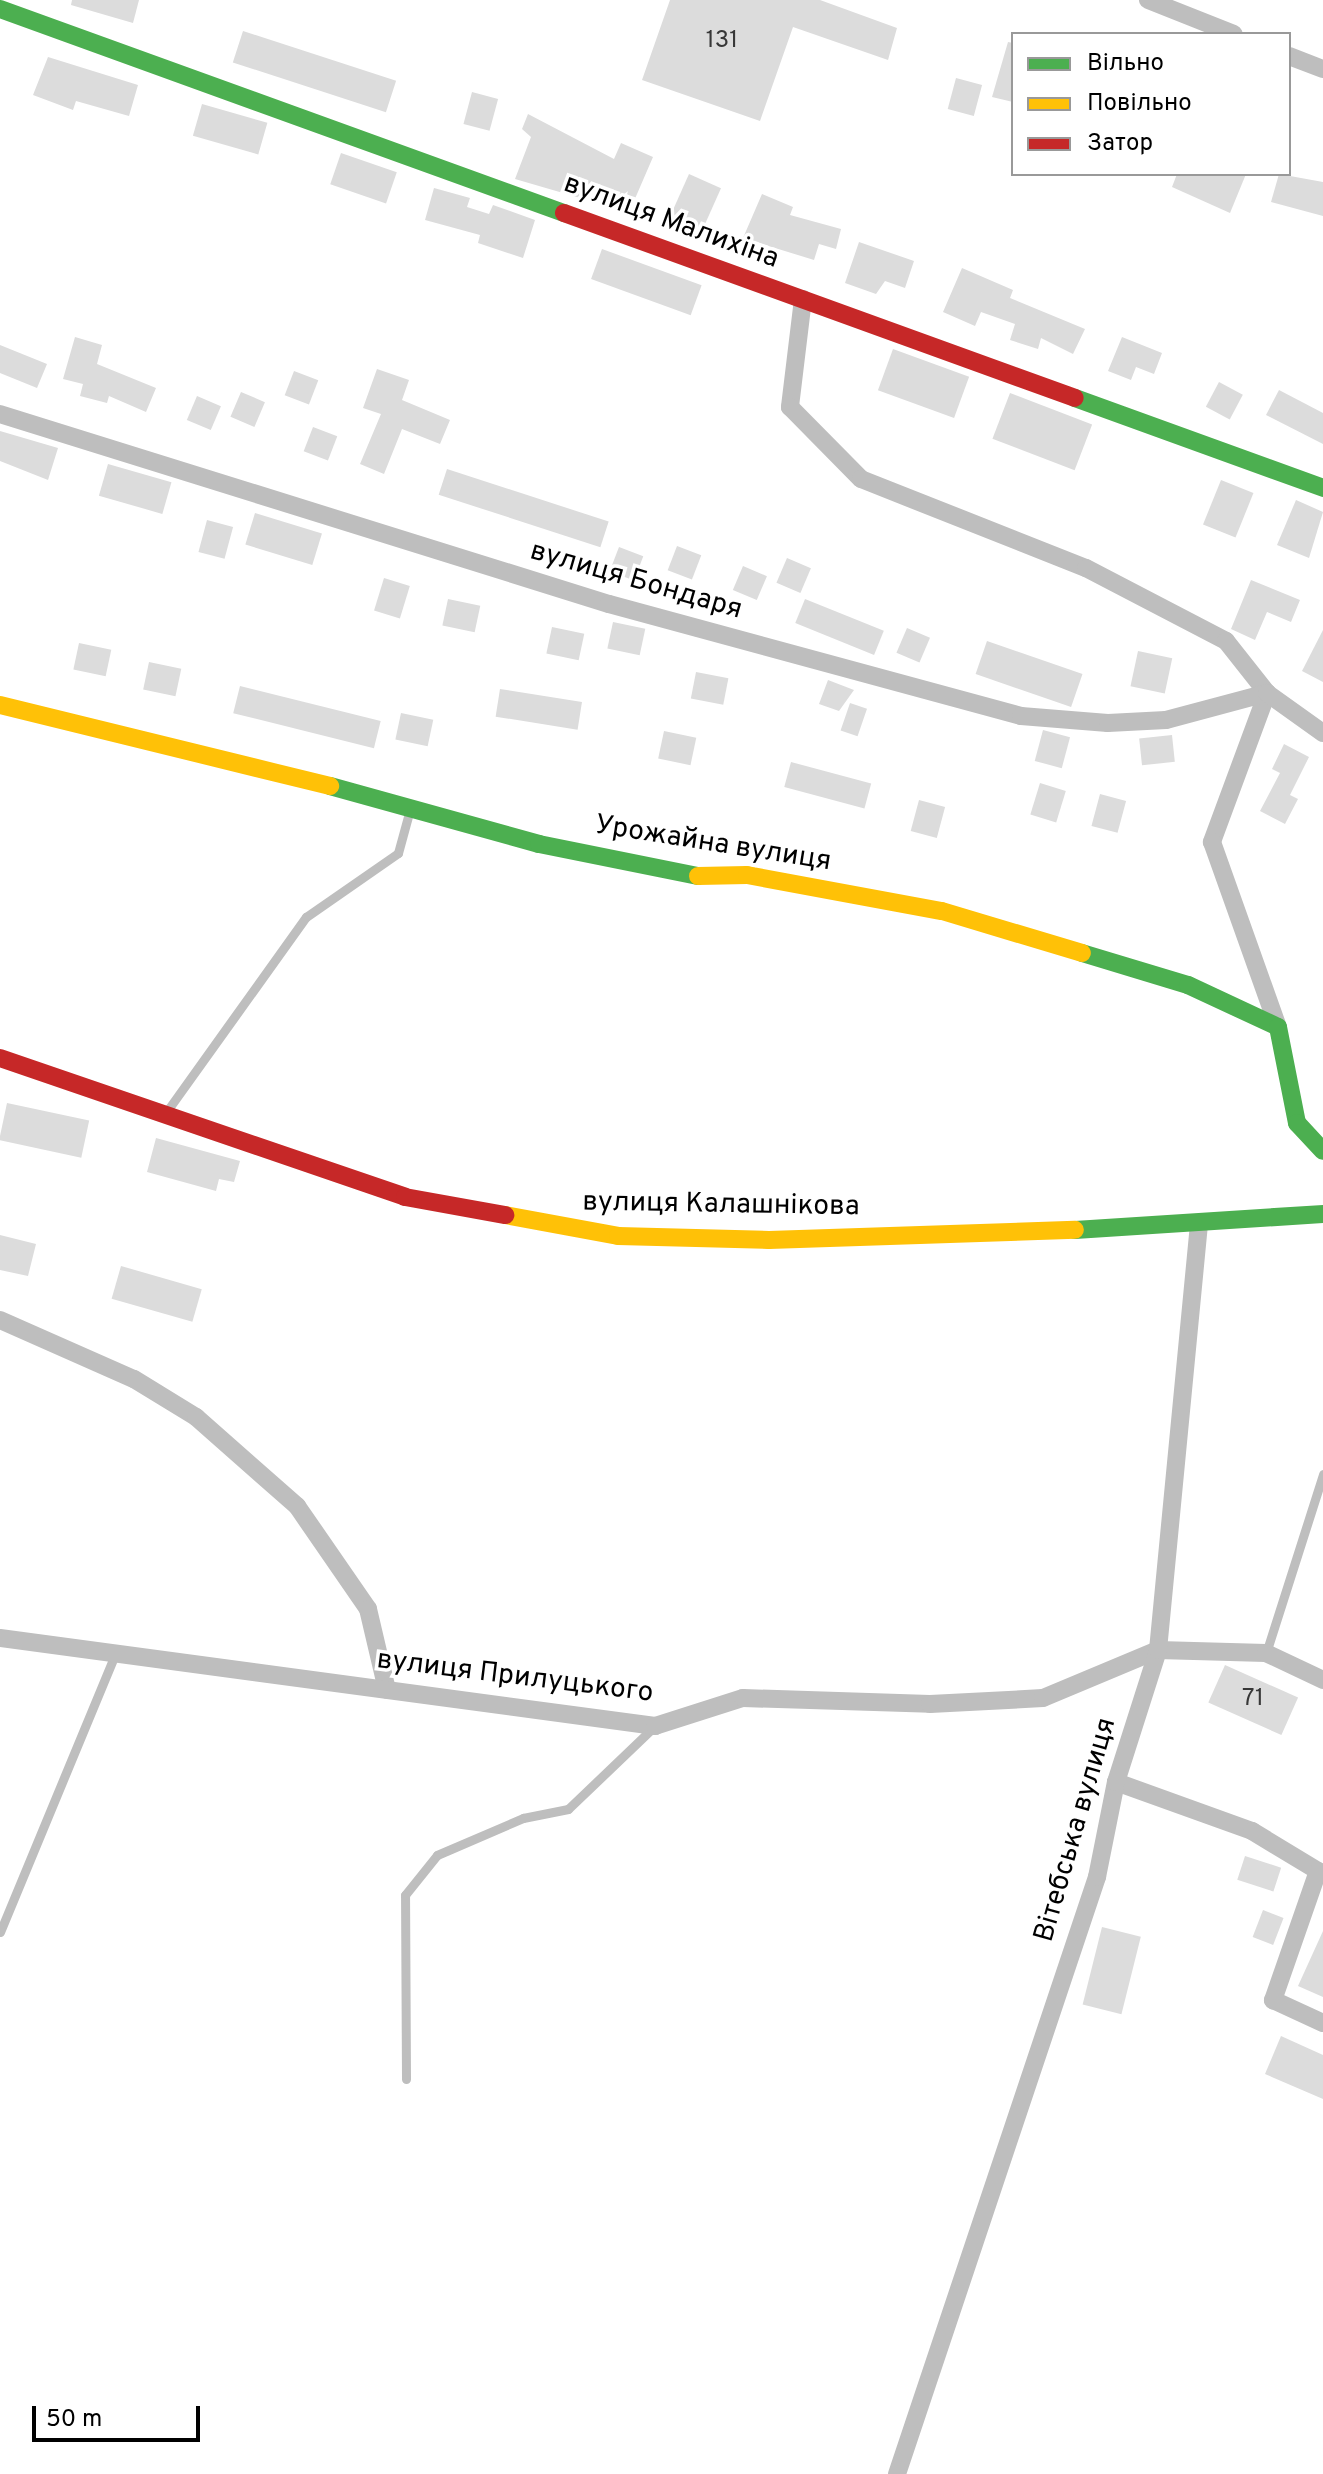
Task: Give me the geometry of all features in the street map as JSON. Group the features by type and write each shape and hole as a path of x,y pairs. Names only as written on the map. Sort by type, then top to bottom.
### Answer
{"street":[{"path":"1148,0 1229,32"},
{"name":"вулиця Малихіна","path":"0,9 1323,488"},
{"path":"1291,57 1323,69"},
{"path":"803,299 790,407 861,479 1086,568 1226,641 1267,693 1323,733"},
{"name":"вулиця Бондаря","path":"0,414 609,604 1021,716 1108,723 1166,720 1267,693"},
{"path":"1267,693 1212,842 1278,1027 1297,1123 1323,1151"},
{"name":"Урожайна вулиця","path":"0,705 411,806 539,844 697,876 747,875 942,911 1188,985 1278,1027"},
{"name":"вулиця Калашнікова","path":"0,1058 163,1117 405,1197 618,1236 769,1240 1199,1226 1323,1214"},
{"name":"Вітебська вулиця","path":"897,2474 1097,1877 1116,1782 1158,1650 1199,1226"},
{"path":"0,1320 134,1379 196,1417 297,1506 368,1609 387,1690"},
{"name":"вулиця Прилуцького","path":"0,1638 114,1657 655,1726 743,1698 930,1704 1043,1698 1158,1650"},
{"path":"1158,1650 1266,1653 1323,1680"},
{"path":"1116,1782 1252,1831 1318,1871 1273,2000 1323,2023"}],"lane":[{"path":"163,1117 306,917 398,853 411,806"},
{"path":"1266,1653 1323,1474"},
{"path":"0,1932 114,1657"},
{"path":"406,2079 405,1895 437,1855 523,1818 568,1809 655,1726"}],"building":[{"path":"72,0 139,0 133,23 71,5"},
{"path":"670,0 820,0 897,28 888,60 793,27 760,121 642,80"},
{"path":"243,31 396,81 386,112 233,62"},
{"path":"1008,42 1011,43 1011,102 992,97"},
{"path":"48,57 138,85 129,116 76,101 73,110 33,95"},
{"path":"956,78 982,85 974,116 948,109"},
{"path":"472,92 498,99 490,131 463,124"},
{"path":"202,104 267,123 258,154 193,136"},
{"path":"528,114 614,159 621,143 653,157 634,201 594,184 587,200 515,179 531,137 522,129"},
{"path":"341,153 397,172 386,203 330,184"},
{"path":"689,174 721,188 701,233 669,219"},
{"path":"1176,176 1245,176 1230,213 1172,187"},
{"path":"1278,176 1323,182 1323,216 1271,202"},
{"path":"434,188 470,198 467,207 489,214 493,205 535,220 523,258 478,243 480,235 425,220"},
{"path":"762,194 793,207 790,215 841,229 836,249 819,244 814,260 743,238"},
{"path":"859,242 914,261 905,288 885,281 876,294 845,283"},
{"path":"602,249 702,285 691,315 591,279"},
{"path":"962,268 1013,290 1010,298 1085,329 1073,354 1041,338 1038,349 1010,340 1015,324 981,312 975,326 943,312"},
{"path":"75,337 102,345 97,364 156,388 146,412 109,396 107,403 80,396 83,384 63,379"},
{"path":"1122,337 1162,353 1154,374 1136,367 1131,380 1108,371"},
{"path":"0,345 47,364 37,388 0,373"},
{"path":"893,349 969,377 954,418 878,390"},
{"path":"377,369 409,380 402,400 450,420 440,444 402,429 384,474 360,464 381,414 363,408"},
{"path":"294,371 318,380 309,405 285,395"},
{"path":"1219,382 1243,395 1230,419 1206,407"},
{"path":"1279,390 1323,413 1323,444 1266,415"},
{"path":"241,392 265,402 254,427 230,417"},
{"path":"1010,393 1092,425 1075,470 992,439"},
{"path":"197,396 221,406 211,430 187,420"},
{"path":"313,427 337,436 328,461 304,451"},
{"path":"0,431 58,448 48,480 0,461"},
{"path":"108,464 171,482 162,514 99,496"},
{"path":"447,469 609,522 600,547 439,495"},
{"path":"1221,480 1253,493 1235,538 1203,525"},
{"path":"1296,500 1323,512 1309,558 1277,545"},
{"path":"255,513 322,533 312,565 245,545"},
{"path":"207,520 233,527 225,559 198,552"},
{"path":"677,546 701,555 692,580 668,570"},
{"path":"619,547 643,556 634,581 610,571"},
{"path":"787,558 811,568 800,593 776,583"},
{"path":"743,566 767,576 757,600 733,590"},
{"path":"384,578 410,586 400,618 374,611"},
{"path":"1251,580 1300,600 1291,622 1267,612 1255,640 1231,629"},
{"path":"448,599 480,606 475,632 442,625"},
{"path":"805,599 884,631 874,655 795,623"},
{"path":"613,622 645,629 640,655 607,648"},
{"path":"552,627 584,634 579,660 546,653"},
{"path":"907,628 930,638 919,663 896,653"},
{"path":"1323,630 1323,682 1302,671"},
{"path":"987,641 1082,674 1071,707 976,674"},
{"path":"79,643 111,650 106,676 73,669"},
{"path":"1138,651 1172,658 1165,693 1131,686"},
{"path":"149,662 181,669 175,696 143,689"},
{"path":"696,672 728,678 723,705 691,699"},
{"path":"828,680 854,690 839,711 819,704"},
{"path":"240,686 381,721 374,748 233,713"},
{"path":"500,689 582,702 578,730 496,717"},
{"path":"850,703 867,709 858,736 841,730"},
{"path":"401,713 433,720 428,746 395,739"},
{"path":"1043,730 1070,737 1062,768 1035,761"},
{"path":"664,731 696,738 690,765 658,758"},
{"path":"1172,735 1175,762 1142,765 1139,738"},
{"path":"1284,744 1309,757 1290,795 1298,799 1285,824 1260,811 1280,773 1272,769"},
{"path":"791,762 871,783 864,809 784,787"},
{"path":"1040,783 1066,791 1056,822 1030,815"},
{"path":"1100,794 1126,801 1118,833 1091,826"},
{"path":"919,800 945,807 937,838 911,831"},
{"path":"7,1103 89,1120 81,1158 0,1140"},
{"path":"156,1138 240,1161 234,1182 219,1179 216,1191 147,1172"},
{"path":"0,1235 36,1244 28,1276 0,1270"},
{"path":"121,1266 202,1289 192,1322 112,1299"},
{"path":"1225,1665 1298,1698 1281,1735 1208,1702"},
{"path":"1245,1856 1281,1868 1273,1892 1237,1880"},
{"path":"1263,1910 1284,1918 1273,1945 1253,1937"},
{"path":"1102,1927 1141,1937 1121,2014 1083,2005"},
{"path":"1323,1931 1323,1997 1298,1986"},
{"path":"1281,2036 1323,2055 1323,2099 1265,2074"}],"traffic: fast":[{"path":"0,9 564,213"},
{"path":"1075,398 1323,488"},
{"path":"330,786 539,844 698,876"},
{"path":"1082,953 1188,985 1278,1027 1297,1123 1323,1151"},
{"path":"1075,1230 1323,1214"}],"traffic: slow":[{"path":"0,705 330,786"},
{"path":"698,876 747,875 942,911 1082,953"},
{"path":"505,1215 618,1236 769,1240 1075,1230"}],"traffic: jam":[{"path":"564,213 1075,398"},
{"path":"0,1058 405,1197 505,1215"}]}
